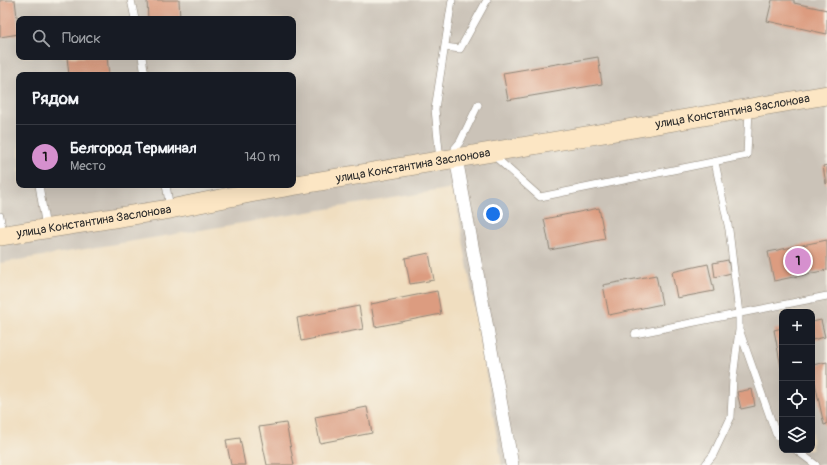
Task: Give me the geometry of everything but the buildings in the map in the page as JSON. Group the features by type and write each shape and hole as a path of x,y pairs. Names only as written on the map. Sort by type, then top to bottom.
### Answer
{"street":[{"name":"улица Константина Заслонова","path":"296,185 827,96"},
{"path":"448,159 512,465"},
{"name":"улица Константина Заслонова","path":"2,236 279,188"}],"lane":[{"path":"131,0 134,16"},
{"path":"448,159 435,109 452,0"},
{"path":"445,47 460,50 487,0"},
{"path":"142,60 144,72"},
{"path":"448,159 460,142 478,105"},
{"path":"490,152 540,197 747,155 749,109"},
{"path":"705,465 713,455 731,417 733,378 739,330 739,314 729,230 715,162"},
{"path":"39,188 46,229"},
{"path":"167,188 170,208"},
{"path":"0,216 2,236"},
{"path":"634,334 827,296"},
{"path":"739,330 776,434 779,436"},
{"path":"800,453 816,465"}],"shaded area":[{"path":"0,0 827,0 827,465 502,465 454,188 0,263"}],"place":[{"name":"Белгород Терминал","path":"798,261"}]}
